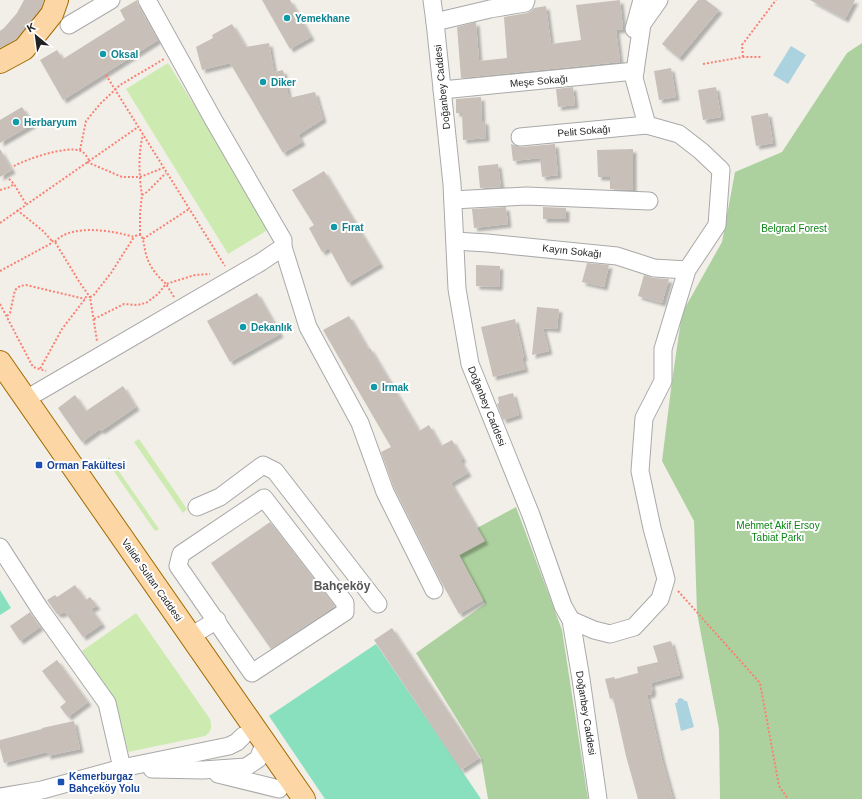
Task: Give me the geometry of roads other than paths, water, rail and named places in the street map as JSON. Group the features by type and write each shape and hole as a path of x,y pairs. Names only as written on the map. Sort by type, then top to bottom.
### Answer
{"main road":[{"path":"0,62 24,49 52,14 57,0"},
{"name":"Valide Sultan Caddesi","path":"0,362 21,403 243,736 262,751 304,799"},
{"name":"Valide Sultan Caddesi","path":"0,383 21,403 191,636 262,751 283,794"}],"street":[{"path":"69,24 111,0"},
{"path":"146,0 283,240 283,247 308,326 360,423 385,492 434,590"},
{"name":"Doğanbey Caddesi","path":"432,0 453,200 457,289 470,364 531,515 563,606 571,620 598,799"},
{"path":"435,22 490,9 524,4 526,0"},
{"path":"571,620 594,630 610,634 634,627 660,599 666,578 652,528 640,471 644,418 664,381 663,349 687,270 717,225 721,170 701,151 678,134 647,125 631,72 634,27 642,0"},
{"path":"631,72 642,24 659,0"},
{"name":"Meşe Sokağı","path":"442,90 631,72"},
{"name":"Pelit Sokağı","path":"520,136 647,125"},
{"path":"453,200 526,196 650,201"},
{"name":"Kayın Sokağı","path":"455,241 617,256 654,268 687,270"},
{"path":"21,403 272,255 283,247"},
{"path":"197,507 220,497 263,465 275,472 378,604"},
{"path":"264,498 345,603 345,612 252,673 216,620 178,566 181,554 264,498"},
{"path":"0,547 40,609 107,703 122,768"},
{"path":"191,636 216,620"},
{"path":"0,797 42,790 122,768 229,746 237,742 243,736"},
{"path":"122,768 203,770 246,768 262,751"},
{"path":"203,770 283,794"}],"water":[{"path":"791,46 806,55 788,84 773,75"},
{"path":"681,698 687,701 694,727 681,731 675,703 677,703 678,699"}],"place":[{"name":"Yemekhane","path":"287,18"},
{"name":"Oksal","path":"103,54"},
{"name":"Diker","path":"263,82"},
{"name":"Herbaryum","path":"16,122"},
{"name":"Fırat","path":"334,227"},
{"name":"Dekanlık","path":"243,327"},
{"name":"Irmak","path":"374,387"},
{"name":"Orman Fakültesi","path":"39,465"},
{"name":"Kemerburgaz Bahçeköy Yolu","path":"61,782"}],"district":[{"name":"Bahçeköy","path":"342,586"}],"park label":[{"name":"Belgrad Forest","path":"794,228"},
{"name":"Mehmet Akif Ersoy Tabiat Parkı","path":"778,530"}]}
